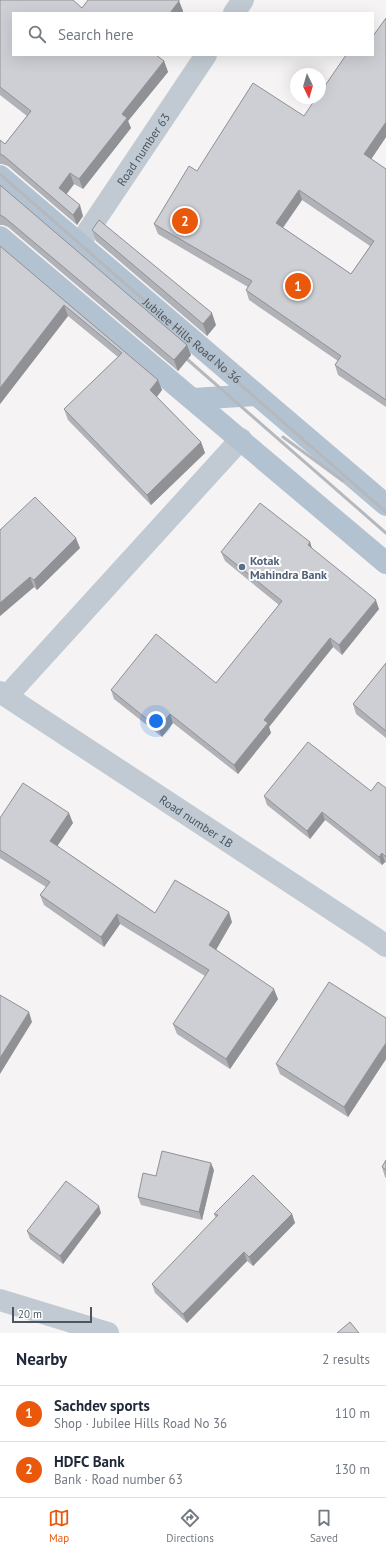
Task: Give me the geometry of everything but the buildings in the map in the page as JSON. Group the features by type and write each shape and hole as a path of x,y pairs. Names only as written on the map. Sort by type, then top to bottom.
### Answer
{"main road":[{"name":"Jubilee Hills Road No 36","path":"0,176 386,505"},
{"path":"0,237 386,563"},
{"path":"193,399 256,395"}],"street":[{"path":"235,12 243,0"},
{"name":"Road number 63","path":"80,243 205,56"},
{"path":"4,694 241,439"},
{"name":"Road number 1B","path":"4,694 386,946"},
{"path":"0,1300 108,1333"}],"railway":[{"path":"0,174 386,512"},
{"path":"180,353 386,533"},
{"path":"283,437 343,481"}],"place":[{"name":"HDFC Bank","path":"185,221"},
{"name":"Sachdev sports","path":"298,286"},
{"name":"Kotak Mahindra Bank","path":"242,567"}]}
